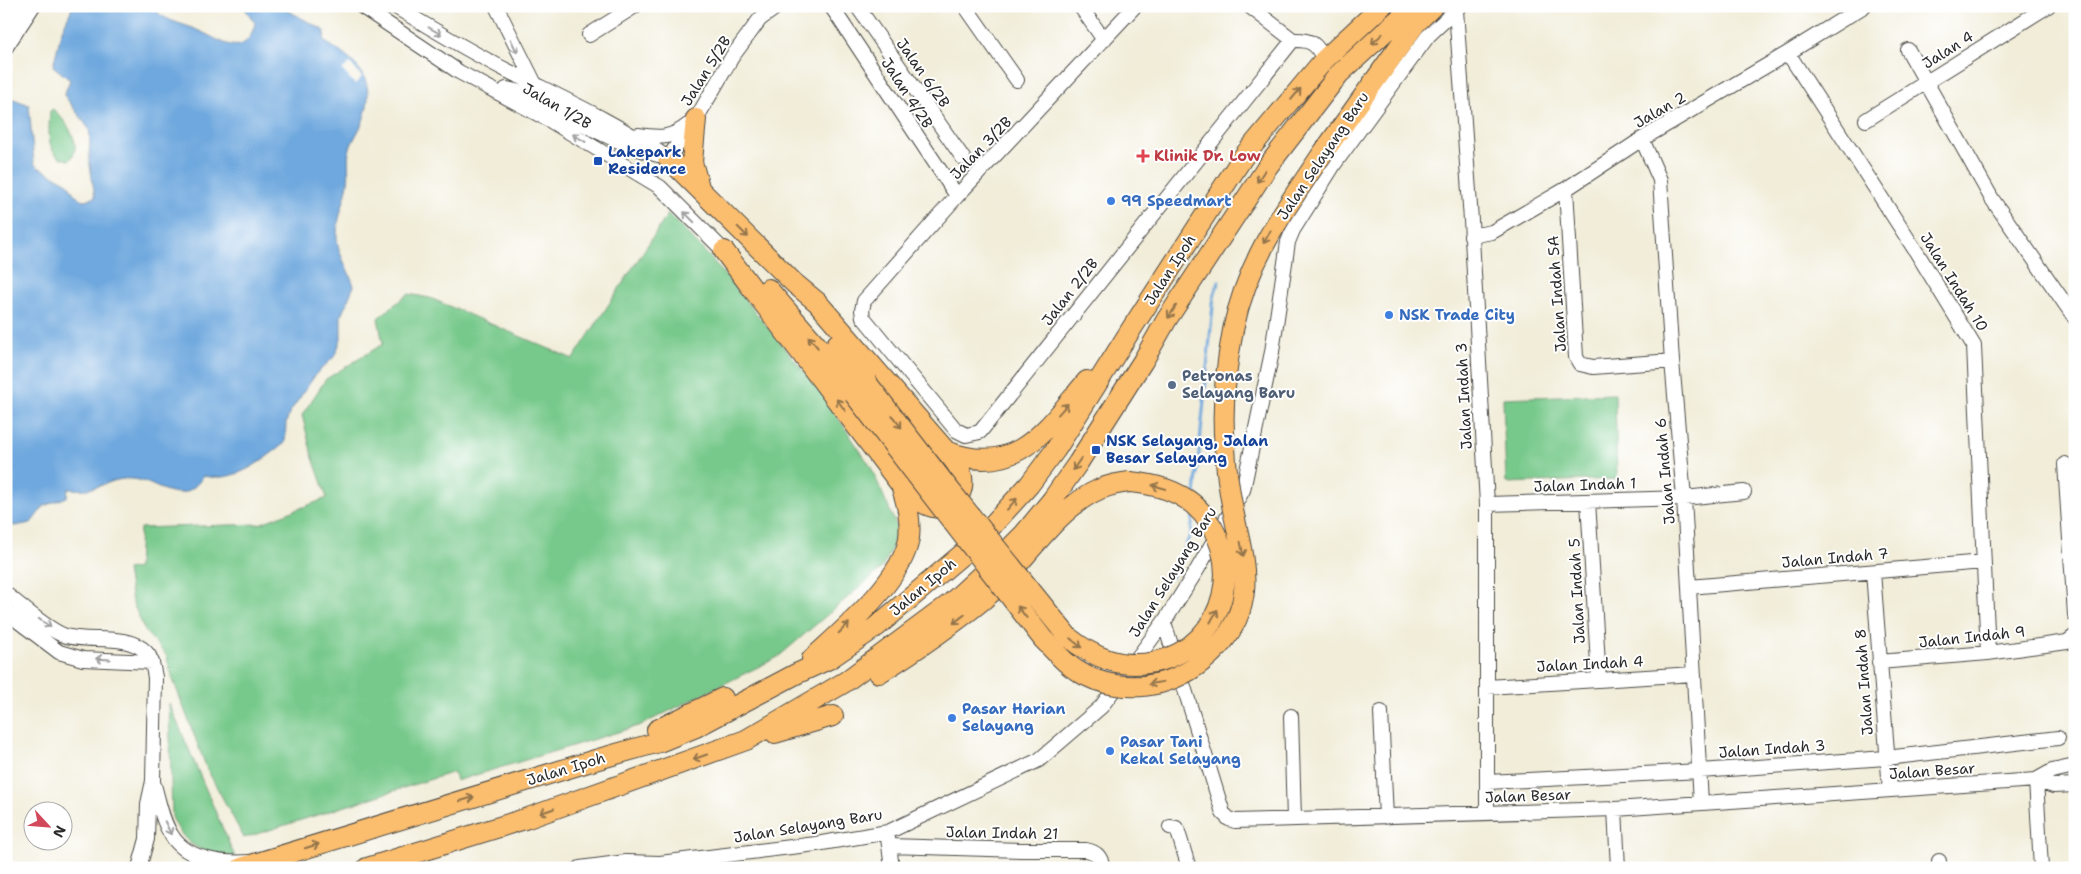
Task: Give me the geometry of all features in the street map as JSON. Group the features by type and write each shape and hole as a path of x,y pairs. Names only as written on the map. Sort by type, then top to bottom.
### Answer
{"highway":[{"name":"Jalan Ipoh","path":"241,868 660,742 696,728 796,674 829,659 876,627 978,541 1029,485 1056,449 1243,157 1324,60 1382,6"},
{"name":"Jalan Ipoh","path":"367,868 409,861 746,740 845,682 914,632 984,574 1024,534 1078,463 1143,361 1167,319 1268,166 1339,74 1413,6"},
{"path":"794,283 860,388 1043,639 1060,657 1076,670 1107,683 1122,686 1155,684 1185,674 1198,666 1225,640 1238,617 1245,595 1245,571 1233,509 1224,446 1224,416 1231,348 1241,299 1249,276 1265,240 1323,153 1411,30 1433,6"},
{"path":"696,118 692,162 699,187"},
{"path":"668,158 794,283 817,302 956,463 962,475 962,485 959,496 952,505 944,508 934,508 923,504 902,485 724,251"},
{"path":"724,251 765,285 819,348 860,388 945,484 1068,637 1082,648 1101,658 1122,664 1142,664 1170,658 1189,648 1202,634 1218,609 1226,580 1224,553 1211,526 1193,504 1178,494 1163,488 1130,482 1101,488 1083,498 1049,530 986,597 920,647 863,682 784,719"},
{"path":"946,451 963,457 982,460 1001,458 1018,452 1040,434 1064,408 1132,328"},
{"path":"796,674 892,578 909,540 908,504 902,485"},
{"path":"595,760 749,684"},
{"path":"746,740 833,716"}],"street":[{"path":"6,23 17,6"},
{"path":"6,47 33,6"},
{"name":"Jalan 1/2B","path":"361,6 459,72 549,120 660,187 724,251"},
{"name":"Jalan 1/2B","path":"394,6 437,32 631,134 668,158"},
{"path":"496,6 535,84"},
{"path":"589,35 635,6"},
{"name":"Jalan 5/2B","path":"668,158 696,118 732,57 760,19 778,6"},
{"name":"Jalan 4/2B","path":"831,6 957,196"},
{"name":"Jalan 6/2B","path":"857,6 962,158"},
{"path":"965,6 1017,80"},
{"path":"1080,6 1104,40"},
{"name":"Jalan 3/2B","path":"863,317 864,301 957,196 1135,6"},
{"path":"1249,6 1293,40 1310,42 1318,48 1324,60"},
{"name":"Jalan 2","path":"1471,236 1492,232 1566,189 1642,139 1864,6"},
{"name":"Jalan 4","path":"1866,120 2048,6"},
{"name":"Jalan Indah 3","path":"1458,8 1487,504 1488,813"},
{"name":"Jalan Selayang Baru","path":"580,868 626,862 660,863 816,844 888,832 1039,760 1101,707 1164,622 1197,570 1243,490 1272,352 1290,236 1306,206 1335,163 1428,36 1458,8"},
{"name":"Jalan 2/2B","path":"863,317 956,430 966,435 980,432 1293,40"},
{"path":"1908,50 1992,200 2075,318"},
{"name":"Jalan Indah 10","path":"1788,53 1917,253 1974,346 1988,653"},
{"path":"489,87 513,90 630,147 668,158"},
{"path":"631,134 655,138 676,135 696,118"},
{"name":"Jalan Indah 6","path":"1642,139 1660,180 1672,361 1684,498 1701,803"},
{"name":"Jalan Indah 5A","path":"1566,189 1576,358 1580,364 1593,367 1672,361"},
{"path":"2065,464 2075,615"},
{"name":"Jalan Indah 1","path":"1487,504 1684,498 1744,492"},
{"name":"Jalan Indah 5","path":"1588,501 1599,680"},
{"name":"Jalan Indah 7","path":"1689,587 1983,562"},
{"name":"Jalan Indah 8","path":"1873,572 1886,758 1890,790"},
{"path":"6,594 61,634 79,639 119,641 133,644 146,652 152,662 155,678 153,781 148,804 148,839 139,868"},
{"path":"6,612 59,652 70,656 152,662"},
{"name":"Jalan Besar","path":"1164,622 1223,813 1229,819 1241,821 1615,809 2036,780"},
{"name":"Jalan Indah 9","path":"1879,662 1988,653 2071,639"},
{"name":"Jalan Indah 4","path":"1487,687 1694,674"},
{"path":"1381,712 1386,816"},
{"path":"1291,716 1294,819"},
{"name":"Jalan Indah 3","path":"1487,782 1700,771 1886,758 2058,738"},
{"path":"2036,780 2052,771 2075,766"},
{"path":"2036,780 2053,786 2075,785"},
{"path":"2036,780 2041,868"},
{"path":"153,781 163,819 172,837 183,848 214,861 265,860"},
{"path":"1615,809 1618,868"},
{"path":"1170,827 1176,828 1178,832 1189,868"},
{"path":"888,832 892,868"},
{"name":"Jalan Indah 21","path":"889,846 1086,850 1093,851 1098,855 1103,868"}],"green space":[{"path":"53,109 72,133 75,147 74,154 70,160 62,158 52,149 49,126 50,111"},
{"path":"668,214 709,256 820,391 871,467 897,527 892,548 882,568 778,657 641,725 456,781 454,772 244,838 207,769 172,677 166,655 145,631 132,601 127,570 138,568 140,528 259,524 327,498 312,455 302,415 326,379 383,344 378,318 408,294 430,298 573,359"},
{"path":"1615,394 1617,479 1506,483 1503,398"},
{"path":"169,703 235,857 197,848 184,836 172,817"}],"water":[{"path":"73,6 157,6 158,13 167,19 231,45 245,42 251,35 255,23 243,6 280,6 325,31 324,41 347,57 362,73 368,93 363,121 349,152 348,183 337,232 340,251 354,286 341,316 341,339 335,356 316,374 290,412 286,423 285,443 257,464 237,474 215,477 203,476 193,488 182,493 167,491 138,480 126,479 87,489 68,489 67,497 44,506 31,523 15,526 6,524 6,96 29,105 34,163 68,183 73,192 82,201 95,197 89,159 89,129 64,95 70,80 53,66 62,30"}],"pier":[{"path":"350,63 362,77 355,84 342,70"}],"waterway":[{"path":"1195,495 1214,295 1219,281"},
{"path":"1172,577 1191,533 1193,516"}],"place":[{"name":"Klinik Dr. Low","path":"1143,156"},
{"name":"Lakepark Residence","path":"598,161"},
{"name":"99 Speedmart","path":"1111,201"},
{"name":"NSK Trade City","path":"1389,315"},
{"name":"Petronas Selayang Baru","path":"1172,385"},
{"name":"NSK Selayang, Jalan Besar Selayang","path":"1096,450"},
{"name":"Pasar Harian Selayang","path":"952,718"},
{"name":"Pasar Tani Kekal Selayang","path":"1110,751"}]}
